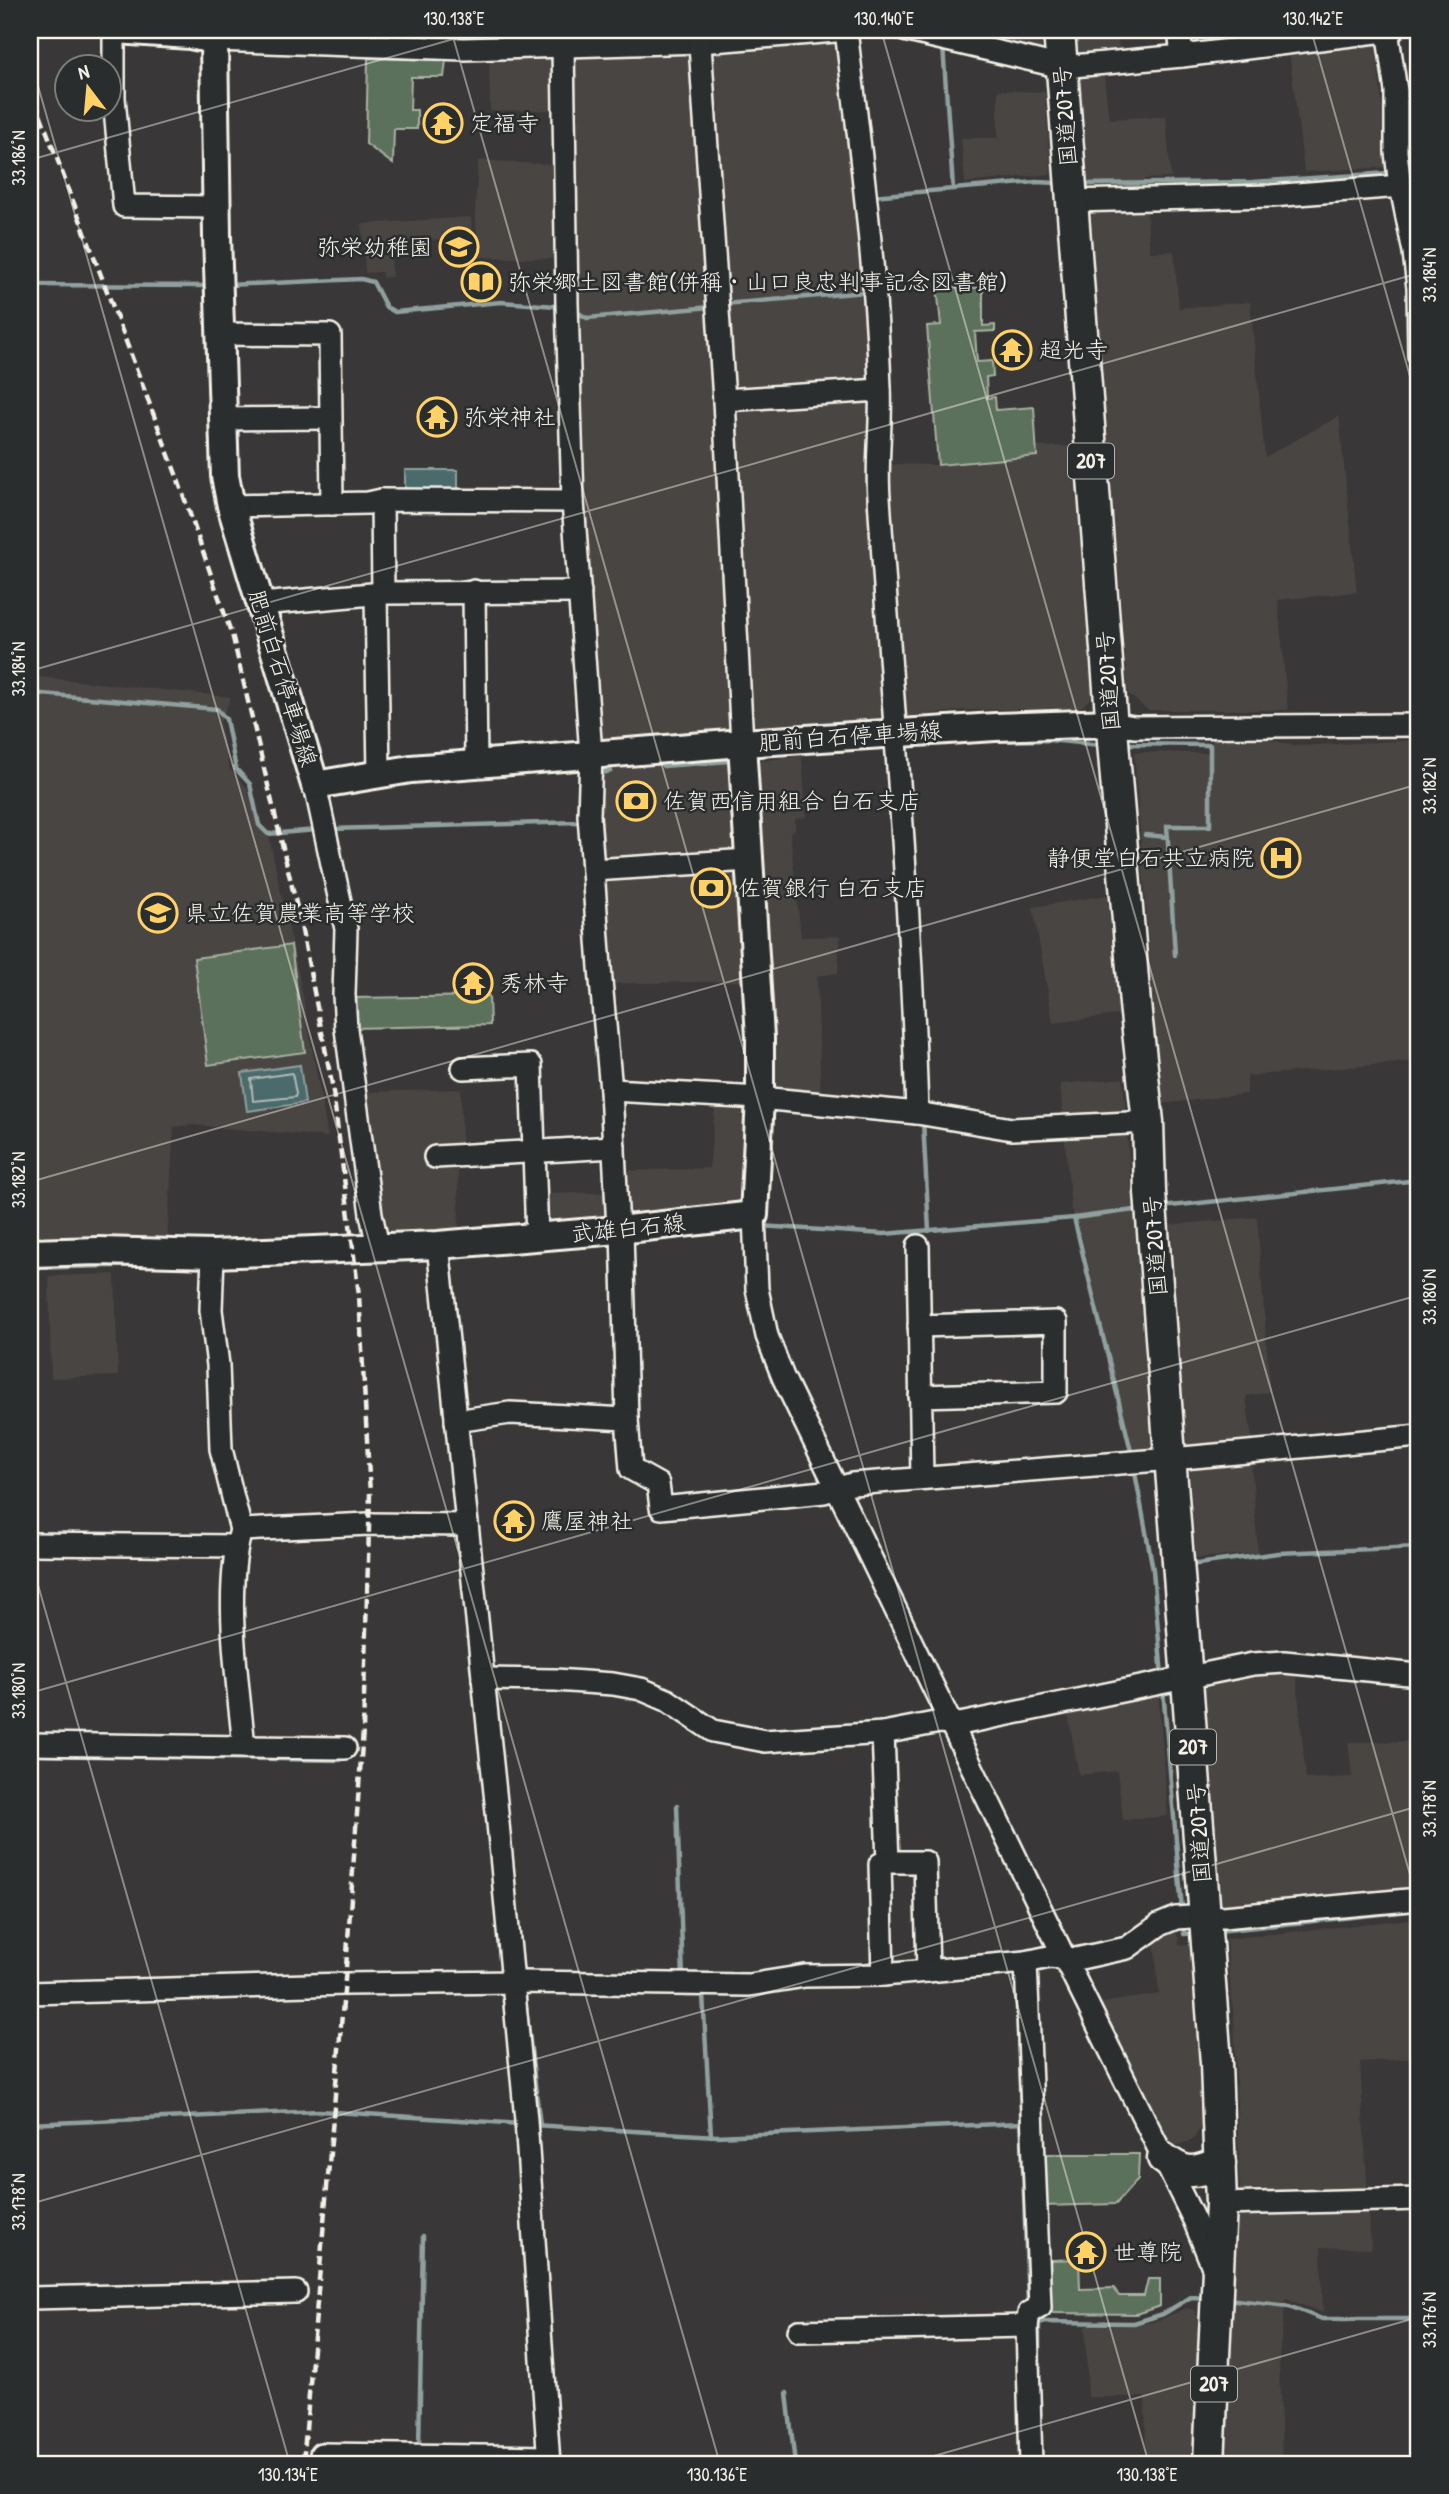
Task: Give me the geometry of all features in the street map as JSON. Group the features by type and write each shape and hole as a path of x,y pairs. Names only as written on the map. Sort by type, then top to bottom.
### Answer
{"highway":[{"name":"国道207号","path":"1059,30 1113,737 1135,1004 1148,1122 1150,1192 1180,1563 1171,1680 1197,1922 1216,2063 1221,2204 1209,2464"},
{"path":"1163,2158 1179,2171 1199,2171 1220,2163"}],"main road":[{"path":"115,30 214,35"},
{"name":"肥前白石停車場線","path":"214,35 216,207 225,476 231,506 315,785 379,773 476,764 995,727 1113,737"},
{"path":"742,743 759,1025 760,1098 754,1223"},
{"name":"武雄白石線","path":"30,1253 99,1251 213,1262 378,1246 438,1253 537,1238 621,1236 754,1223"}],"street":[{"path":"115,30 114,99 124,206 216,207"},
{"path":"214,35 464,49 700,42 846,30 866,197 890,734 917,1112"},
{"path":"904,30 1062,67 1182,56 1260,38 1389,30 1404,185 1418,288 1419,355"},
{"path":"1178,30 1182,56"},
{"path":"700,42 724,400 742,743"},
{"path":"562,46 573,501 591,755 589,809 600,869 631,1469 658,1484 661,1508 824,1492 852,1483 1172,1459 1419,1436"},
{"path":"1071,187 1271,196 1404,185"},
{"path":"220,334 330,334 332,504"},
{"path":"724,400 873,390"},
{"path":"223,419 330,418"},
{"path":"231,506 368,503 382,500 573,501"},
{"path":"379,773 382,500"},
{"path":"474,591 476,764"},
{"path":"261,604 380,594 580,592"},
{"path":"1113,737 1134,727 1419,725"},
{"path":"315,785 346,929 346,1029 371,1214 378,1246"},
{"path":"600,869 749,860"},
{"path":"463,1068 531,1065 537,1238"},
{"path":"611,1090 760,1098 917,1112 1012,1129 1148,1122"},
{"path":"435,1157 614,1147"},
{"path":"754,1223 757,1289 767,1336 783,1377 1194,2220 1219,2292"},
{"path":"918,1246 922,1478"},
{"path":"320,2464 321,2454 548,2461 520,1982 488,1679 467,1525 462,1420 438,1253"},
{"path":"213,1262 211,1310 218,1365 221,1449 238,1538 233,1617 244,1747"},
{"path":"919,1326 1056,1322 1056,1392 920,1396"},
{"path":"462,1420 510,1413 627,1419"},
{"path":"30,1544 238,1538 369,1524 467,1525"},
{"path":"488,1679 555,1680 641,1689 667,1700 713,1731 765,1741 883,1733 940,1722 960,1724 1253,1664 1284,1662 1419,1675"},
{"path":"883,1733 888,1862"},
{"path":"30,1745 345,1748"},
{"path":"883,1975 880,1864 888,1862 925,1862 928,1971"},
{"path":"30,1993 520,1982 749,1985 805,1976 883,1975 1026,1962 1049,1957 1076,1959 1127,1948 1159,1925 1419,1899"},
{"path":"1026,1962 1041,2307 1029,2313 1027,2326 1031,2464"},
{"path":"1221,2204 1419,2199"},
{"path":"30,2298 296,2292"},
{"path":"799,2331 1027,2326"}],"shaded area":[{"path":"707,30 852,30 884,464 938,465 1037,456 1036,447 1072,446 1092,697 1080,708 964,710 903,717 898,712 881,722 753,732 748,726"},
{"path":"984,30 1040,30 1042,60 984,43"},
{"path":"1076,30 1117,30 1120,57 1102,60 1109,119 1166,116 1171,178 1144,179 1150,252 1174,251 1179,308 1250,302 1265,457 1339,416 1357,592 1278,600 1288,710 1147,710 1128,694"},
{"path":"1302,30 1374,30 1389,167 1304,172 1289,50 1304,49"},
{"path":"693,52 733,728 725,735 582,743 561,259 479,257 475,211 478,160 557,165 557,110 490,111 489,59"},
{"path":"998,90 1045,92 1051,174 965,183 961,138 998,138"},
{"name":"弥栄幼稚園","path":"471,217 474,256 460,257 459,252 445,253 444,239 391,242 392,277 382,278 381,272 365,273 362,224"},
{"name":"県立佐賀農業高等学校","path":"30,676 231,697 220,723 229,768 247,788 257,825 269,836 302,991 328,1137 191,1125 174,1127 167,1245 30,1246"},
{"name":"静便堂白石共立病院","path":"1267,739 1296,746 1419,740 1419,1061 1247,1076 1247,1094 1161,1104 1134,752 1212,753 1212,740"},
{"path":"802,756 806,817 795,819 795,830 790,832 801,937 840,936 838,973 817,976 821,1099 766,1094 748,762"},
{"path":"735,762 749,981 597,984 586,770"},
{"path":"1107,895 1118,1015 1053,1023 1033,907"},
{"path":"1123,1078 1152,1453 1134,1455 1079,1225 1071,1210 1060,1084"},
{"path":"461,1089 459,1237 408,1239 386,1231 381,1220 362,1092"},
{"path":"716,1099 754,1101 748,1206 540,1231 540,1194 621,1192 620,1171 709,1168"},
{"path":"1257,1217 1270,1392 1246,1396 1253,1446 1187,1450 1171,1225"},
{"path":"115,1274 118,1376 51,1378 49,1276"},
{"path":"1251,1458 1258,1553 1196,1558 1189,1463"},
{"path":"1296,1670 1306,1779 1352,1777 1348,1742 1419,1741 1419,1893 1222,1912 1205,1678"},
{"path":"1158,1689 1168,1816 1123,1820 1117,1771 1079,1775 1067,1709"},
{"path":"1419,1918 1419,2058 1360,2062 1371,2249 1321,2247 1323,2313 1286,2299 1279,2356 1282,2464 1220,2464 1240,2198 1234,2021 1226,1939"},
{"path":"1176,1927 1179,1944 1189,1945 1203,2124 1193,2140 1176,2146 1162,2138 1094,2004 1159,1994 1154,1939"},
{"path":"1186,2308 1196,2310 1201,2359 1194,2464 1146,2464 1145,2397 1088,2397 1085,2326 1137,2325 1160,2320"}],"green space":[{"path":"368,58 446,60 444,77 411,77 410,110 417,110 417,129 394,129 393,164 366,144"},
{"path":"937,287 983,288 983,326 995,325 995,331 975,332 977,362 992,361 993,376 986,377 987,398 995,397 996,410 1034,407 1037,456 938,465 927,326 941,325"},
{"path":"291,945 305,1052 208,1065 194,958"},
{"path":"489,996 490,1025 353,1028 350,998"},
{"path":"1041,2154 1139,2154 1138,2179 1116,2204 1043,2206"},
{"path":"1079,2259 1080,2289 1114,2288 1119,2296 1144,2296 1148,2279 1160,2279 1160,2306 1136,2314 1053,2313 1046,2305 1045,2263 1052,2260"}],"water":[{"path":"405,470 458,470 458,490 405,490"},
{"path":"300,1065 305,1103 247,1111 242,1073"}],"waterway":[{"path":"943,46 953,188"},
{"path":"1406,172 1419,171"},
{"path":"1081,184 1252,182 1390,173"},
{"path":"872,196 1036,182 1058,183"},
{"path":"227,285 361,279 373,282 386,307 395,312 501,302 560,308"},
{"path":"30,285 211,286"},
{"path":"723,304 866,292"},
{"path":"575,311 587,318 711,307"},
{"path":"869,434 870,408"},
{"path":"868,475 869,508"},
{"path":"30,693 217,709 226,719 236,769 250,784 259,825 268,834 317,830"},
{"path":"984,741 1049,740 1101,745"},
{"path":"1124,744 1210,745 1210,826 1167,826 1175,955"},
{"path":"782,754 834,750"},
{"path":"663,766 729,761"},
{"path":"601,772 611,771"},
{"path":"599,785 602,773"},
{"path":"330,829 579,822 580,818"},
{"path":"1145,835 1168,837"},
{"path":"923,1121 929,1231"},
{"path":"1161,1207 1419,1180"},
{"path":"760,1226 884,1234 1074,1218 1142,1209"},
{"path":"1074,1218 1132,1455"},
{"path":"30,1268 151,1265"},
{"path":"1134,1467 1153,1570 1162,1677"},
{"path":"1190,1565 1278,1553 1419,1547"},
{"path":"1163,1689 1182,1910"},
{"path":"30,1755 340,1760"},
{"path":"677,1805 683,1979"},
{"path":"1218,1931 1419,1910"},
{"path":"1183,1923 1184,1934 1196,1933"},
{"path":"1016,1977 1028,2305"},
{"path":"683,1991 684,1995 703,1995 711,2136"},
{"path":"526,2008 540,2125"},
{"path":"30,2124 319,2111 521,2124"},
{"path":"533,2125 716,2136 1022,2123"},
{"path":"419,2448 423,2236"},
{"path":"1039,2373 1039,2322 1134,2323 1163,2314 1191,2297 1208,2298"},
{"path":"1227,2299 1289,2306 1322,2319 1419,2319"},
{"path":"787,2393 795,2464"}],"railway":[{"path":"30,87 176,474 233,638 300,920 332,1084 359,1295 370,1494 363,1730 346,1968 303,2464"}],"place":[{"name":"定福寺","path":"443,123"},
{"name":"弥栄幼稚園","path":"459,247"},
{"name":"弥栄郷土図書館(併稱・山口良忠判事記念図書館)","path":"481,282"},
{"name":"超光寺","path":"1012,350"},
{"name":"弥栄神社","path":"437,417"},
{"name":"佐賀西信用組合 白石支店","path":"636,801"},
{"name":"静便堂白石共立病院","path":"1281,858"},
{"name":"佐賀銀行 白石支店","path":"711,888"},
{"name":"県立佐賀農業高等学校","path":"158,913"},
{"name":"秀林寺","path":"473,983"},
{"name":"鷹屋神社","path":"514,1521"},
{"name":"世尊院","path":"1086,2252"}]}
